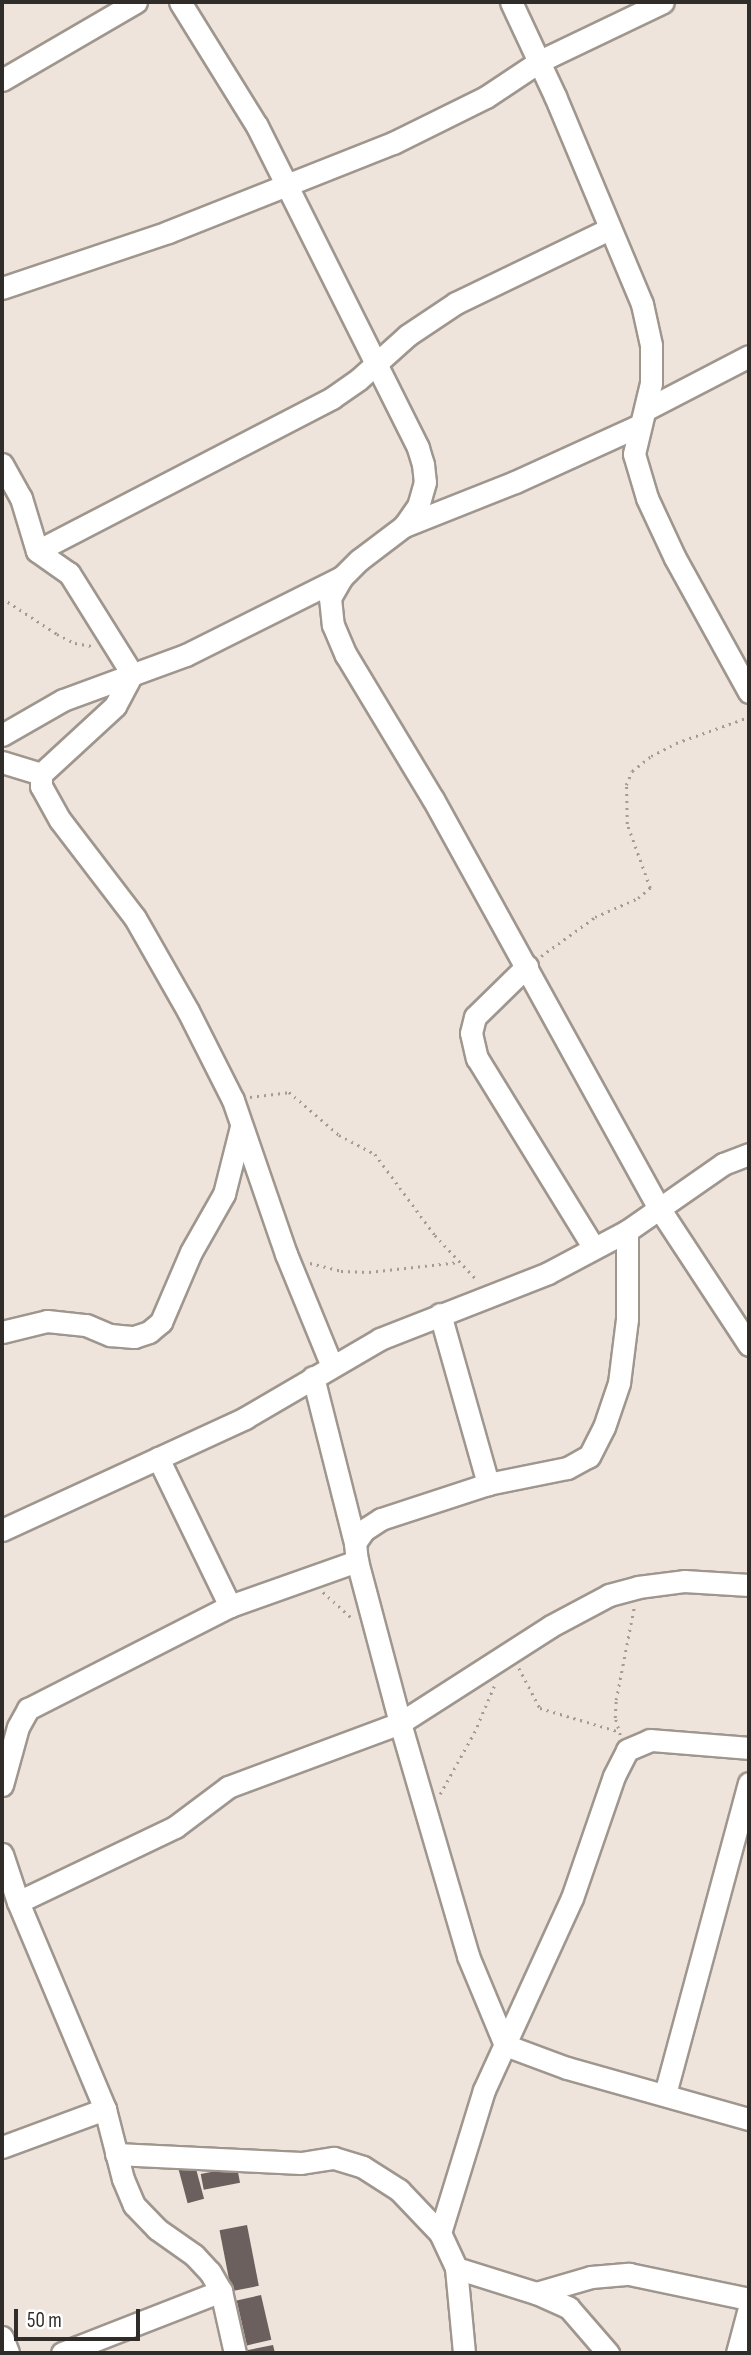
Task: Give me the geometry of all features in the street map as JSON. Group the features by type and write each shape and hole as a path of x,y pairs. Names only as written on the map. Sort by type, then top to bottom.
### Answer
{"street":[{"path":"2,80 136,2"},
{"path":"180,2 237,89 418,447 425,482 418,506 404,526"},
{"path":"511,2 540,61 642,304 651,345 651,383 634,454 647,498 675,558 749,692"},
{"path":"2,288 103,256 286,187 445,118 486,97 540,61 663,2"},
{"path":"37,551 117,507 332,398 375,366 408,335 456,303 609,229"},
{"path":"749,356 643,417 515,482 404,526 359,560 342,577 330,598 333,625 346,655 433,799 659,1208 749,1345"},
{"path":"2,464 21,498 37,551 69,572 132,674"},
{"path":"2,735 63,700 186,655 342,577"},
{"path":"132,674 115,706 41,774 41,786 60,820 135,918 163,962 233,1100 286,1254 332,1366"},
{"path":"6,760 41,774"},
{"path":"527,966 475,1017 471,1033 477,1058 594,1248"},
{"path":"2,1332 47,1321 86,1325 110,1335 134,1338 149,1332 160,1322 191,1252 209,1225 224,1194 241,1127"},
{"path":"2,1530 245,1418 380,1339 440,1314 494,1297 594,1248 627,1231 713,1169 749,1154"},
{"path":"2,1785 18,1727 27,1709 230,1606 303,1578 356,1552 364,1530 381,1520 488,1484 567,1468 589,1456 604,1427 619,1383 627,1319 627,1231"},
{"path":"440,1314 488,1484"},
{"path":"313,1377 400,1723 468,1956 505,2045 567,2068 749,2119"},
{"path":"158,1458 230,1606"},
{"path":"18,1902 175,1827 228,1787 400,1723 581,1608 638,1587 684,1581 749,1584"},
{"path":"440,2233 480,2102 572,1898 614,1776 622,1740 749,1748"},
{"path":"665,2094 749,1783"},
{"path":"2,1854 18,1902 104,2109 134,2205 157,2229 194,2255 210,2272 221,2291 235,2353"},
{"path":"2,2147 104,2109"},
{"path":"116,2154 301,2164 334,2158 363,2166 399,2190 440,2233 456,2268 464,2353"},
{"path":"456,2268 536,2294 569,2308 608,2353"},
{"path":"536,2294 592,2277 629,2274 749,2307 737,2353"},
{"path":"62,2353 221,2291"},
{"path":"2,2337 8,2353"}],"path":[{"path":"2,598 75,643 117,649"},
{"path":"527,966 595,917 638,898 650,888 627,824 626,785 632,771 651,756 676,743 749,717"},
{"path":"233,1100 281,1091 297,1097 339,1135 375,1154 435,1235 494,1297"},
{"path":"286,1254 317,1266 369,1272 459,1262"},
{"path":"303,1578 328,1596 360,1627"},
{"path":"510,1654 540,1708 622,1740 616,1700 638,1587"},
{"path":"428,1818 474,1733 510,1654"}],"building":[{"path":"195,2165 204,2199 188,2203 179,2169"},
{"path":"237,2167 240,2183 204,2190 201,2174"},
{"path":"247,2225 259,2286 231,2291 220,2230"},
{"path":"261,2295 271,2340 247,2345 237,2301"},
{"path":"273,2345 275,2353 248,2353 248,2350"}]}
